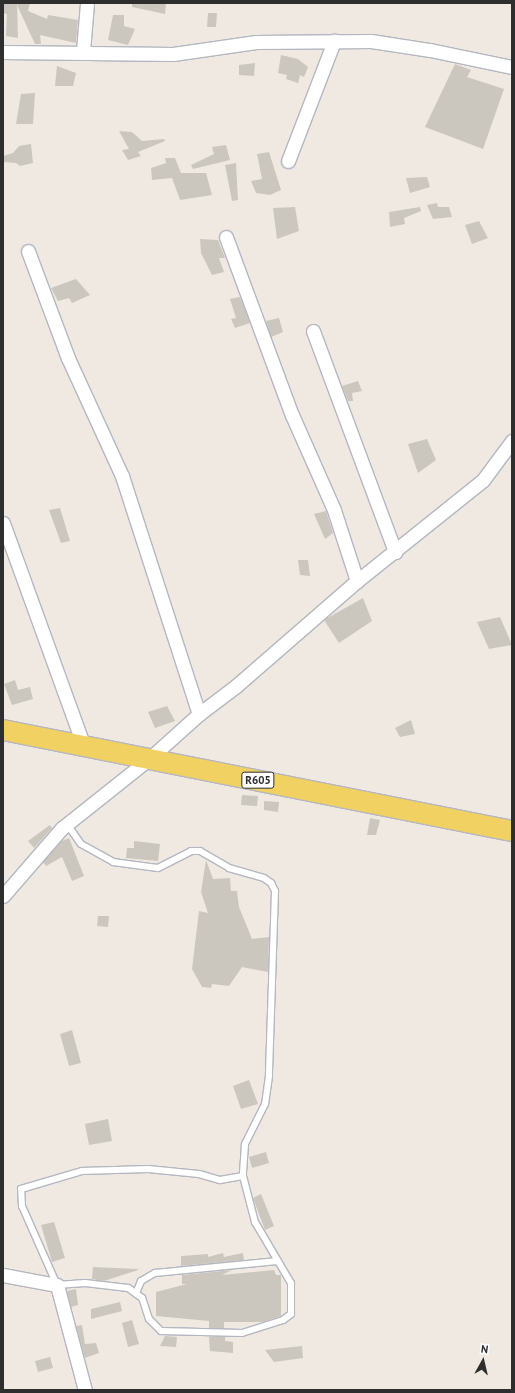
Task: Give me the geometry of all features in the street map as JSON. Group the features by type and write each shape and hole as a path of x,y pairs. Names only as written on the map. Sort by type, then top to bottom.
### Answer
{"main road":[{"name":"R605","path":"3,730 512,831"}],"street":[{"path":"83,52 87,3"},
{"path":"288,161 334,41"},
{"path":"3,52 173,54 256,42 371,41 430,50 512,67"},
{"path":"226,237 292,415 334,510 357,581"},
{"path":"28,251 68,358 122,476 199,714"},
{"path":"314,331 395,552"},
{"path":"3,896 67,824 150,758 199,714 236,686 357,581 483,480 512,441"},
{"path":"3,523 84,747"},
{"path":"3,1275 56,1285 85,1390"}],"lane":[{"path":"67,824 82,844 114,862 158,868 191,850 200,851 230,868 272,883 275,891 276,907 269,1076 263,1109 245,1144 243,1176 255,1222 277,1261 292,1283 291,1314 283,1320 253,1332 161,1330 152,1324 142,1298 128,1288 85,1283 56,1285 22,1206 20,1195 22,1188 82,1171 148,1168 199,1174 220,1180 243,1176"},
{"path":"136,1293 141,1281 155,1274 277,1261"}],"building":[{"path":"3,3 30,3 28,11 47,19 48,15 78,20 76,43 40,35 41,44 35,44 17,5 18,38 6,36 7,14 3,13"},
{"path":"132,3 166,3 165,14 132,7"},
{"path":"208,13 217,13 216,27 207,27"},
{"path":"113,15 124,15 124,26 135,29 128,45 108,40"},
{"path":"281,55 298,59 308,67 304,77 300,75 298,83 286,79 287,75 278,73"},
{"path":"255,63 254,76 239,75 239,65"},
{"path":"455,64 471,70 467,77 504,89 483,149 425,127"},
{"path":"57,66 76,73 73,86 55,86"},
{"path":"35,93 33,124 16,124 21,94"},
{"path":"119,131 132,132 142,141 164,139 165,141 138,152 141,156 128,160 122,150 129,149"},
{"path":"31,144 33,163 20,166 16,163 3,162 3,156 13,153 19,146"},
{"path":"226,145 230,160 193,169 191,165 214,154 212,147"},
{"path":"269,152 281,190 270,195 256,193 251,181 262,179 257,154"},
{"path":"165,158 175,158 181,173 206,173 212,195 180,200 172,178 152,180 151,168 166,163"},
{"path":"236,163 238,200 232,201 225,165"},
{"path":"427,177 430,187 410,193 406,178"},
{"path":"437,203 438,207 449,207 452,217 433,219 427,205"},
{"path":"295,207 299,231 277,239 273,208"},
{"path":"420,207 421,211 404,218 405,224 390,227 389,212"},
{"path":"479,221 488,238 472,244 465,225"},
{"path":"200,239 218,240 225,258 219,258 224,272 212,275 201,253"},
{"path":"76,279 90,295 72,303 69,298 58,301 51,288"},
{"path":"240,297 250,323 235,328 231,319 236,318 230,299"},
{"path":"279,318 283,332 271,337 266,321"},
{"path":"358,381 362,391 352,393 353,401 348,401 342,386"},
{"path":"427,439 436,460 418,473 408,444"},
{"path":"60,508 70,541 61,543 49,510"},
{"path":"326,511 333,533 325,539 314,514"},
{"path":"298,560 308,560 310,576 300,575"},
{"path":"363,598 372,621 339,643 324,620"},
{"path":"500,617 512,645 489,649 477,622"},
{"path":"15,680 18,690 30,687 33,699 12,705 4,684"},
{"path":"167,706 175,721 155,728 148,712"},
{"path":"411,720 415,734 400,737 395,728"},
{"path":"242,795 258,796 257,806 241,805"},
{"path":"264,801 279,802 278,812 264,810"},
{"path":"370,818 380,820 376,835 367,835"},
{"path":"50,825 52,828 34,848 28,841"},
{"path":"69,838 84,876 72,881 62,857 46,866 43,862 62,841"},
{"path":"134,841 160,844 158,861 126,858 127,848 134,848"},
{"path":"206,860 213,879 230,878 231,891 237,891 239,907 252,939 269,937 268,972 242,967 229,986 212,984 211,988 202,987 192,969 199,911 208,913 201,892"},
{"path":"98,916 109,916 108,927 97,926"},
{"path":"72,1030 81,1063 69,1066 60,1034"},
{"path":"249,1080 258,1104 241,1109 233,1086"},
{"path":"108,1119 112,1141 89,1145 85,1124"},
{"path":"266,1152 269,1163 252,1168 249,1157"},
{"path":"261,1194 274,1226 265,1230 253,1198"},
{"path":"54,1222 65,1258 52,1262 41,1225"},
{"path":"223,1253 224,1257 243,1253 244,1260 181,1266 181,1256 208,1254 208,1257"},
{"path":"93,1267 138,1270 104,1281 92,1279"},
{"path":"232,1270 222,1275 274,1270 276,1275 281,1275 281,1316 263,1322 224,1322 224,1328 209,1328 209,1321 156,1316 156,1292 187,1284 182,1284 182,1275"},
{"path":"76,1289 78,1305 71,1307 67,1291"},
{"path":"120,1302 122,1311 91,1319 91,1309"},
{"path":"132,1320 139,1344 128,1347 122,1323"},
{"path":"82,1325 85,1344 96,1343 99,1353 85,1358 76,1326"},
{"path":"165,1336 177,1337 176,1347 160,1346"},
{"path":"209,1337 225,1337 225,1341 233,1342 233,1353 210,1351"},
{"path":"302,1346 303,1358 274,1362 265,1350"},
{"path":"50,1357 53,1368 38,1372 35,1361"}]}
